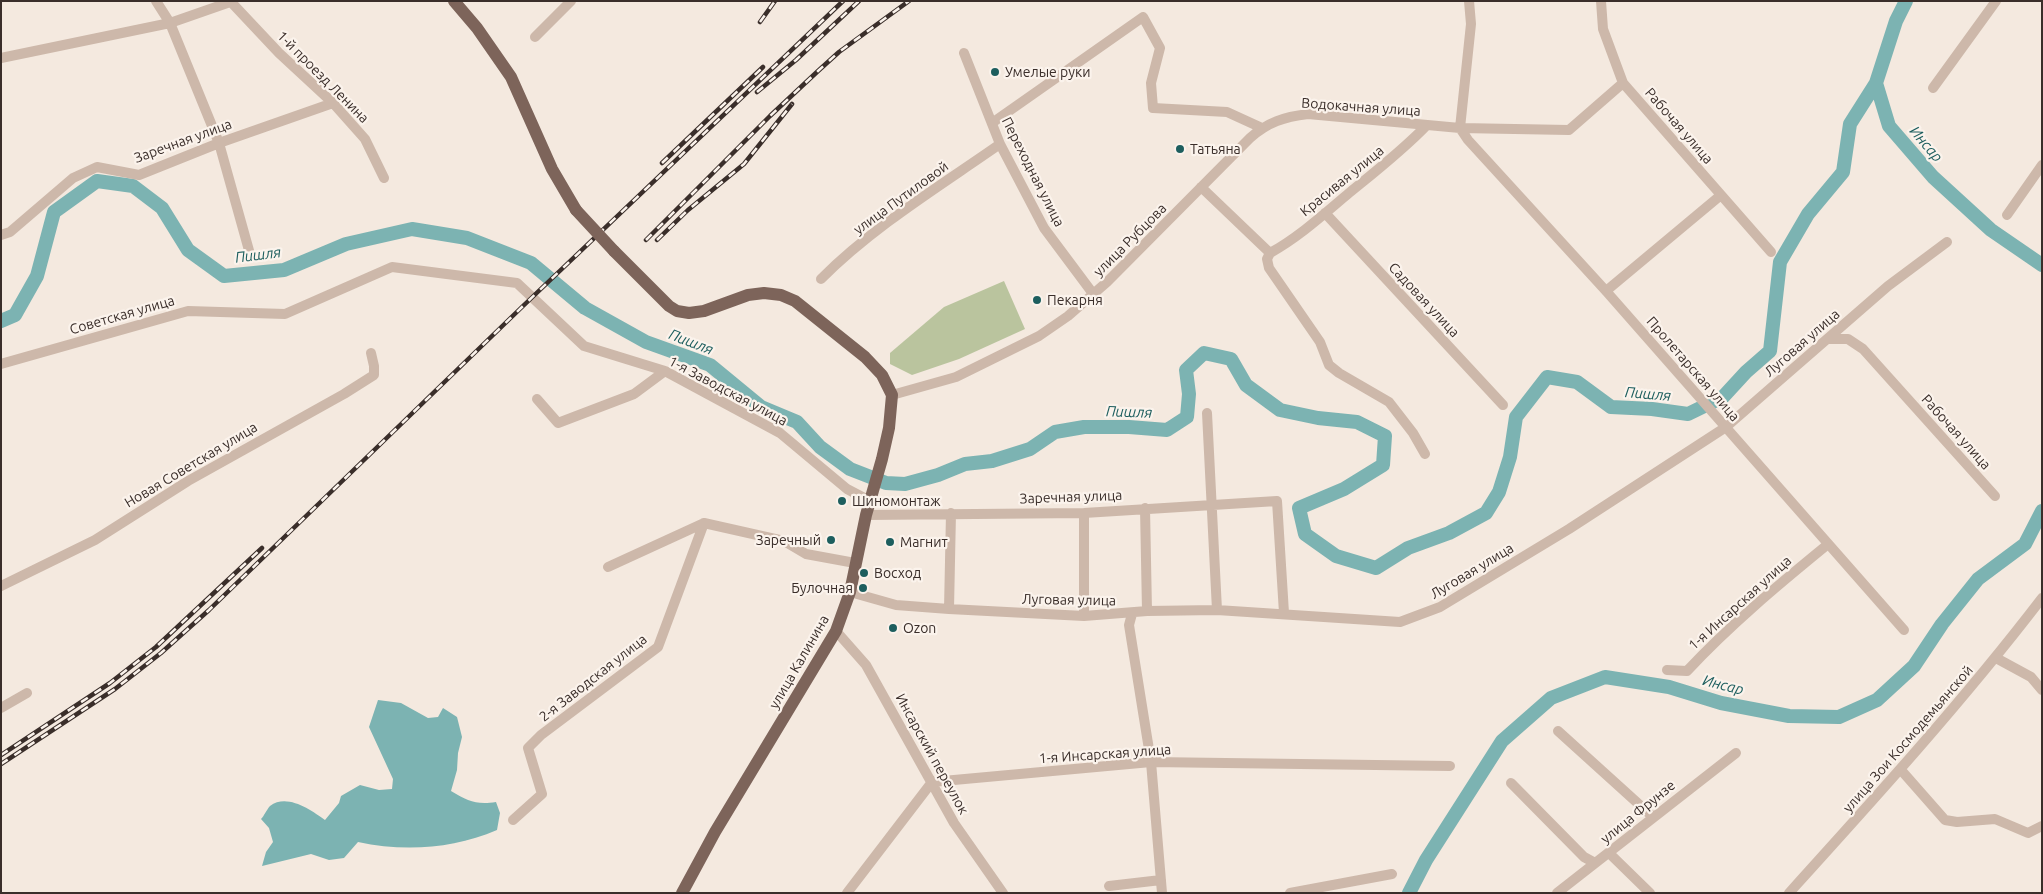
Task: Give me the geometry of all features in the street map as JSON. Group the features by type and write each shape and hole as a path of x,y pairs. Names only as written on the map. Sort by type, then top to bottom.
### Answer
{"main road":[{"path":"454,1 477,28 511,77 552,169 576,210 669,306 677,311 689,313 704,311 748,295 764,293 781,295 795,301 864,357 882,375 892,395"},
{"name":"улица Калинина","path":"682,893 715,832 836,631 850,592 866,514 882,459 889,428 892,395"}],"street":[{"path":"156,1 170,23 219,143 250,254"},
{"path":"535,37 571,1"},
{"path":"1460,128 1471,24 1469,1"},
{"name":"Рабочая улица","path":"1601,1 1603,29 1623,83 1771,252"},
{"path":"1933,88 1996,1"},
{"path":"1,58 170,23 232,2"},
{"name":"1-й проезд Ленина","path":"232,2 365,139 384,178"},
{"path":"992,123 1143,17 1160,48 1151,83 1153,108 1226,112 1262,128"},
{"name":"Переходная улица","path":"964,53 1000,144 1044,228 1094,295"},
{"name":"Водокачная улица","path":"1262,128 1286,117 1308,114 1460,128 1570,130 1623,83"},
{"name":"Заречная улица","path":"1,235 10,232 73,178 97,167 139,175 219,143 333,104"},
{"name":"Красивая улица","path":"1270,254 1285,245 1325,213 1411,142 1427,125"},
{"name":"улица Рубцова","path":"892,395 956,377 1039,336 1068,316 1094,295 1262,128"},
{"name":"Пролетарская улица","path":"1460,128 1468,140 1606,291 1904,630"},
{"name":"улица Путиловой","path":"821,279 842,258 879,229 1000,144"},
{"path":"2007,215 2042,165"},
{"path":"1201,187 1270,254 1267,259 1269,268 1320,342 1329,365 1338,373 1389,402 1413,433 1425,454"},
{"path":"1606,291 1721,194"},
{"name":"Садовая улица","path":"1325,213 1503,405"},
{"name":"Луговая улица","path":"850,592 896,605 949,610 1084,616 1132,614 1147,611 1217,610 1400,622 1440,607 1569,530 1726,427 1888,286 1947,242"},
{"name":"1-я Заводская улица","path":"392,267 517,283 584,346 665,371 780,433 847,489 872,496"},
{"name":"Советская улица","path":"1,364 188,310 285,314 392,267"},
{"name":"Рабочая улица","path":"1827,339 1848,339 1863,349 1995,496"},
{"name":"Новая Советская улица","path":"1,586 95,540 188,481 344,394 374,375 372,353"},
{"path":"537,399 558,424 634,394 665,371"},
{"path":"1207,413 1217,610"},
{"name":"Заречная улица","path":"866,514 951,512 1084,513 1277,501 1284,613"},
{"path":"1144,508 1147,611"},
{"path":"949,610 951,512"},
{"path":"1084,513 1084,616"},
{"path":"608,567 704,523 784,541 806,554 855,563"},
{"name":"2-я Заводская улица","path":"514,820 542,794 528,748 541,735 658,647 704,523"},
{"name":"1-я Инсарская улица","path":"1668,670 1686,671 1743,615 1828,545"},
{"name":"улица Зои Космодемьянской","path":"1789,893 1901,770 1996,658 2042,598"},
{"path":"1132,614 1130,625 1151,762 1162,893"},
{"name":"Инсарский переулок","path":"836,631 866,665 954,823 1003,893"},
{"path":"1996,658 2031,677 2042,690"},
{"path":"1,708 27,693"},
{"path":"1558,731 1653,817"},
{"name":"улица Фрунзе","path":"1557,893 1736,753"},
{"name":"1-я Инсарская улица","path":"932,782 1151,762 1450,766"},
{"path":"1901,770 1945,820 1957,822 1995,820 2028,833 2042,826"},
{"path":"847,893 932,782"},
{"path":"1511,783 1584,857 1595,863"},
{"path":"1609,853 1650,893"},
{"path":"1290,893 1392,874"},
{"path":"1109,886 1161,880"}],"green space":[{"path":"1004,281 1025,329 959,359 912,375 890,364 890,353 944,307"}],"water":[{"path":"378,700 401,703 428,718 438,717 443,708 457,717 462,737 458,753 457,770 451,791 472,801 483,803 496,802 500,813 497,830 463,841 428,847 393,847 358,842 344,858 329,860 311,854 262,866 266,852 273,842 269,828 261,819 270,806 284,801 299,804 325,820 339,803 341,796 360,785 379,790 392,789 393,779 369,727"}],"waterway":[{"name":"Инсар","path":"1906,1 1896,21 1876,83 1889,126 1933,177 1991,230 2042,265"},
{"name":"Пишля","path":"1,321 15,315 37,276 54,212 97,181 133,186 162,208 188,250 224,276 284,270 346,244 412,229 467,238 531,263 585,308 646,342 710,365 761,407 797,422 820,447 850,469 886,483 905,484 938,475 965,464 992,461 1030,449 1055,432 1084,427 1129,427 1167,430 1187,417 1189,394 1186,370 1204,353 1231,359 1246,385 1280,410 1318,418 1357,422 1385,436 1383,465 1344,489 1299,508 1305,534 1336,556 1376,568 1408,548 1449,533 1486,513 1499,492 1510,457 1516,417 1547,377 1577,382 1611,407 1652,409 1688,414 1723,397 1746,372 1770,351 1780,262 1808,214 1843,172 1850,124 1876,83"},
{"name":"Инсар","path":"1409,893 1426,860 1502,741 1551,698 1605,677 1669,687 1721,703 1789,716 1839,717 1877,700 1914,666 1942,624 1978,579 2025,544 2042,511"}],"railway":[{"path":"760,22 775,1"},
{"path":"1,764 115,689 161,653 209,610 523,306 843,1"},
{"path":"757,92 796,60 859,1"},
{"path":"646,240 770,116 818,71 839,52 909,1"},
{"path":"662,163 763,67"},
{"path":"657,240 688,210 744,164 792,104"},
{"path":"1,755 110,683 156,647 262,548"}],"place":[{"name":"Умелые руки","path":"995,72"},
{"name":"Татьяна","path":"1180,149"},
{"name":"Пекарня","path":"1037,300"},
{"name":"Шиномонтаж","path":"842,501"},
{"name":"Заречный","path":"831,540"},
{"name":"Магнит","path":"890,542"},
{"name":"Восход","path":"864,573"},
{"name":"Булочная","path":"863,588"},
{"name":"Ozon","path":"893,628"}]}
